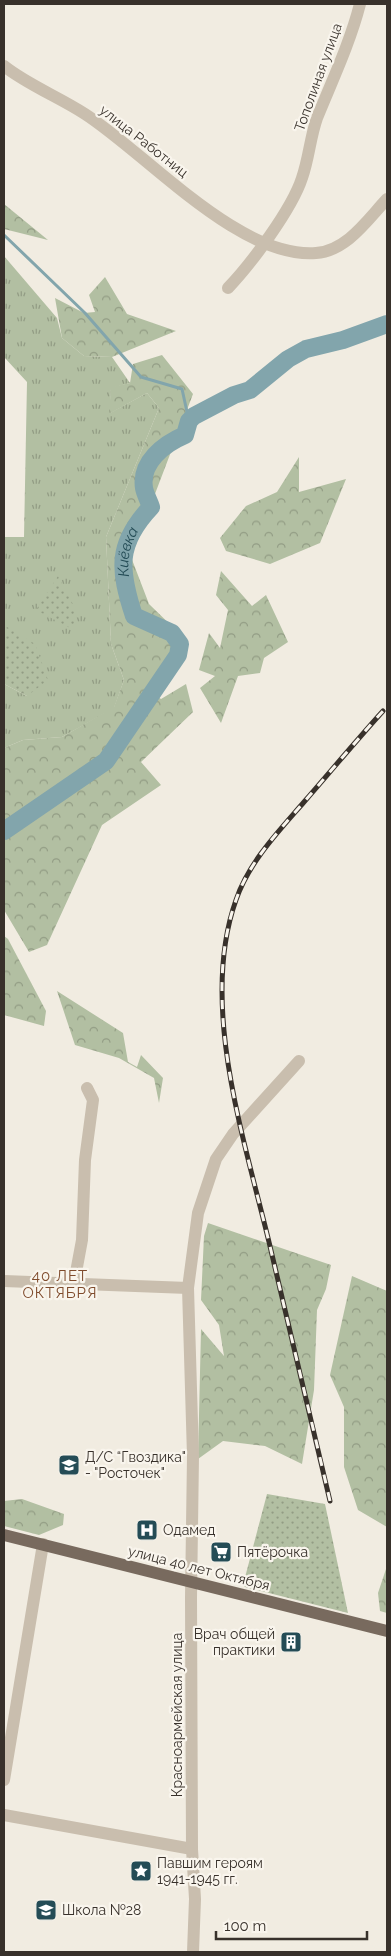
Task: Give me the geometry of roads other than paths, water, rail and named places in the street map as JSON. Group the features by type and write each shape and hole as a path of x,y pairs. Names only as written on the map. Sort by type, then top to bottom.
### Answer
{"main road":[{"name":"улица 40 лет Октября","path":"4,1535 387,1631"}],"street":[{"name":"Тополиная улица","path":"228,288 244,272 264,243 290,203 302,178 311,135 360,4"},
{"name":"улица Работниц","path":"4,66 86,115 209,212 264,243 296,252 317,253 336,247 366,223 387,199"},
{"name":"Красноармейская улица","path":"193,1952 195,1899 192,1848 193,1456 188,1288 198,1213 216,1158 233,1134 300,1061"},
{"path":"74,1283 82,1240 85,1160 93,1100 87,1088"},
{"path":"4,1280 188,1288"},
{"path":"4,1780 43,1544"},
{"path":"4,1815 192,1848"}],"waterway":[{"path":"4,235 85,313 141,377 182,389 189,421"},
{"name":"Киёвка","path":"4,831 106,761 178,655 180,644 172,633 134,616 125,585 124,558 126,546 131,533 151,507 145,493 144,479 146,470 155,455 169,443 185,435 189,421 194,416 234,395 250,390 288,359 306,349 343,340 387,324"}],"railway":[{"path":"330,1501 238,1116 229,1071 222,983 226,940 236,900 248,873 274,836 383,711"}],"place":[{"name":"Д/С “Гвоздика\" - \"Росточек\"","path":"69,1465"},
{"name":"Одамед","path":"147,1530"},
{"name":"Пятёрочка","path":"221,1552"},
{"name":"Врач общей практики","path":"291,1642"},
{"name":"Павшим героям 1941-1945 гг.","path":"141,1871"},
{"name":"Школа №28","path":"46,1910"}],"district":[{"name":"40 ЛЕТ ОКТЯБРЯ","path":"60,1284"}]}
